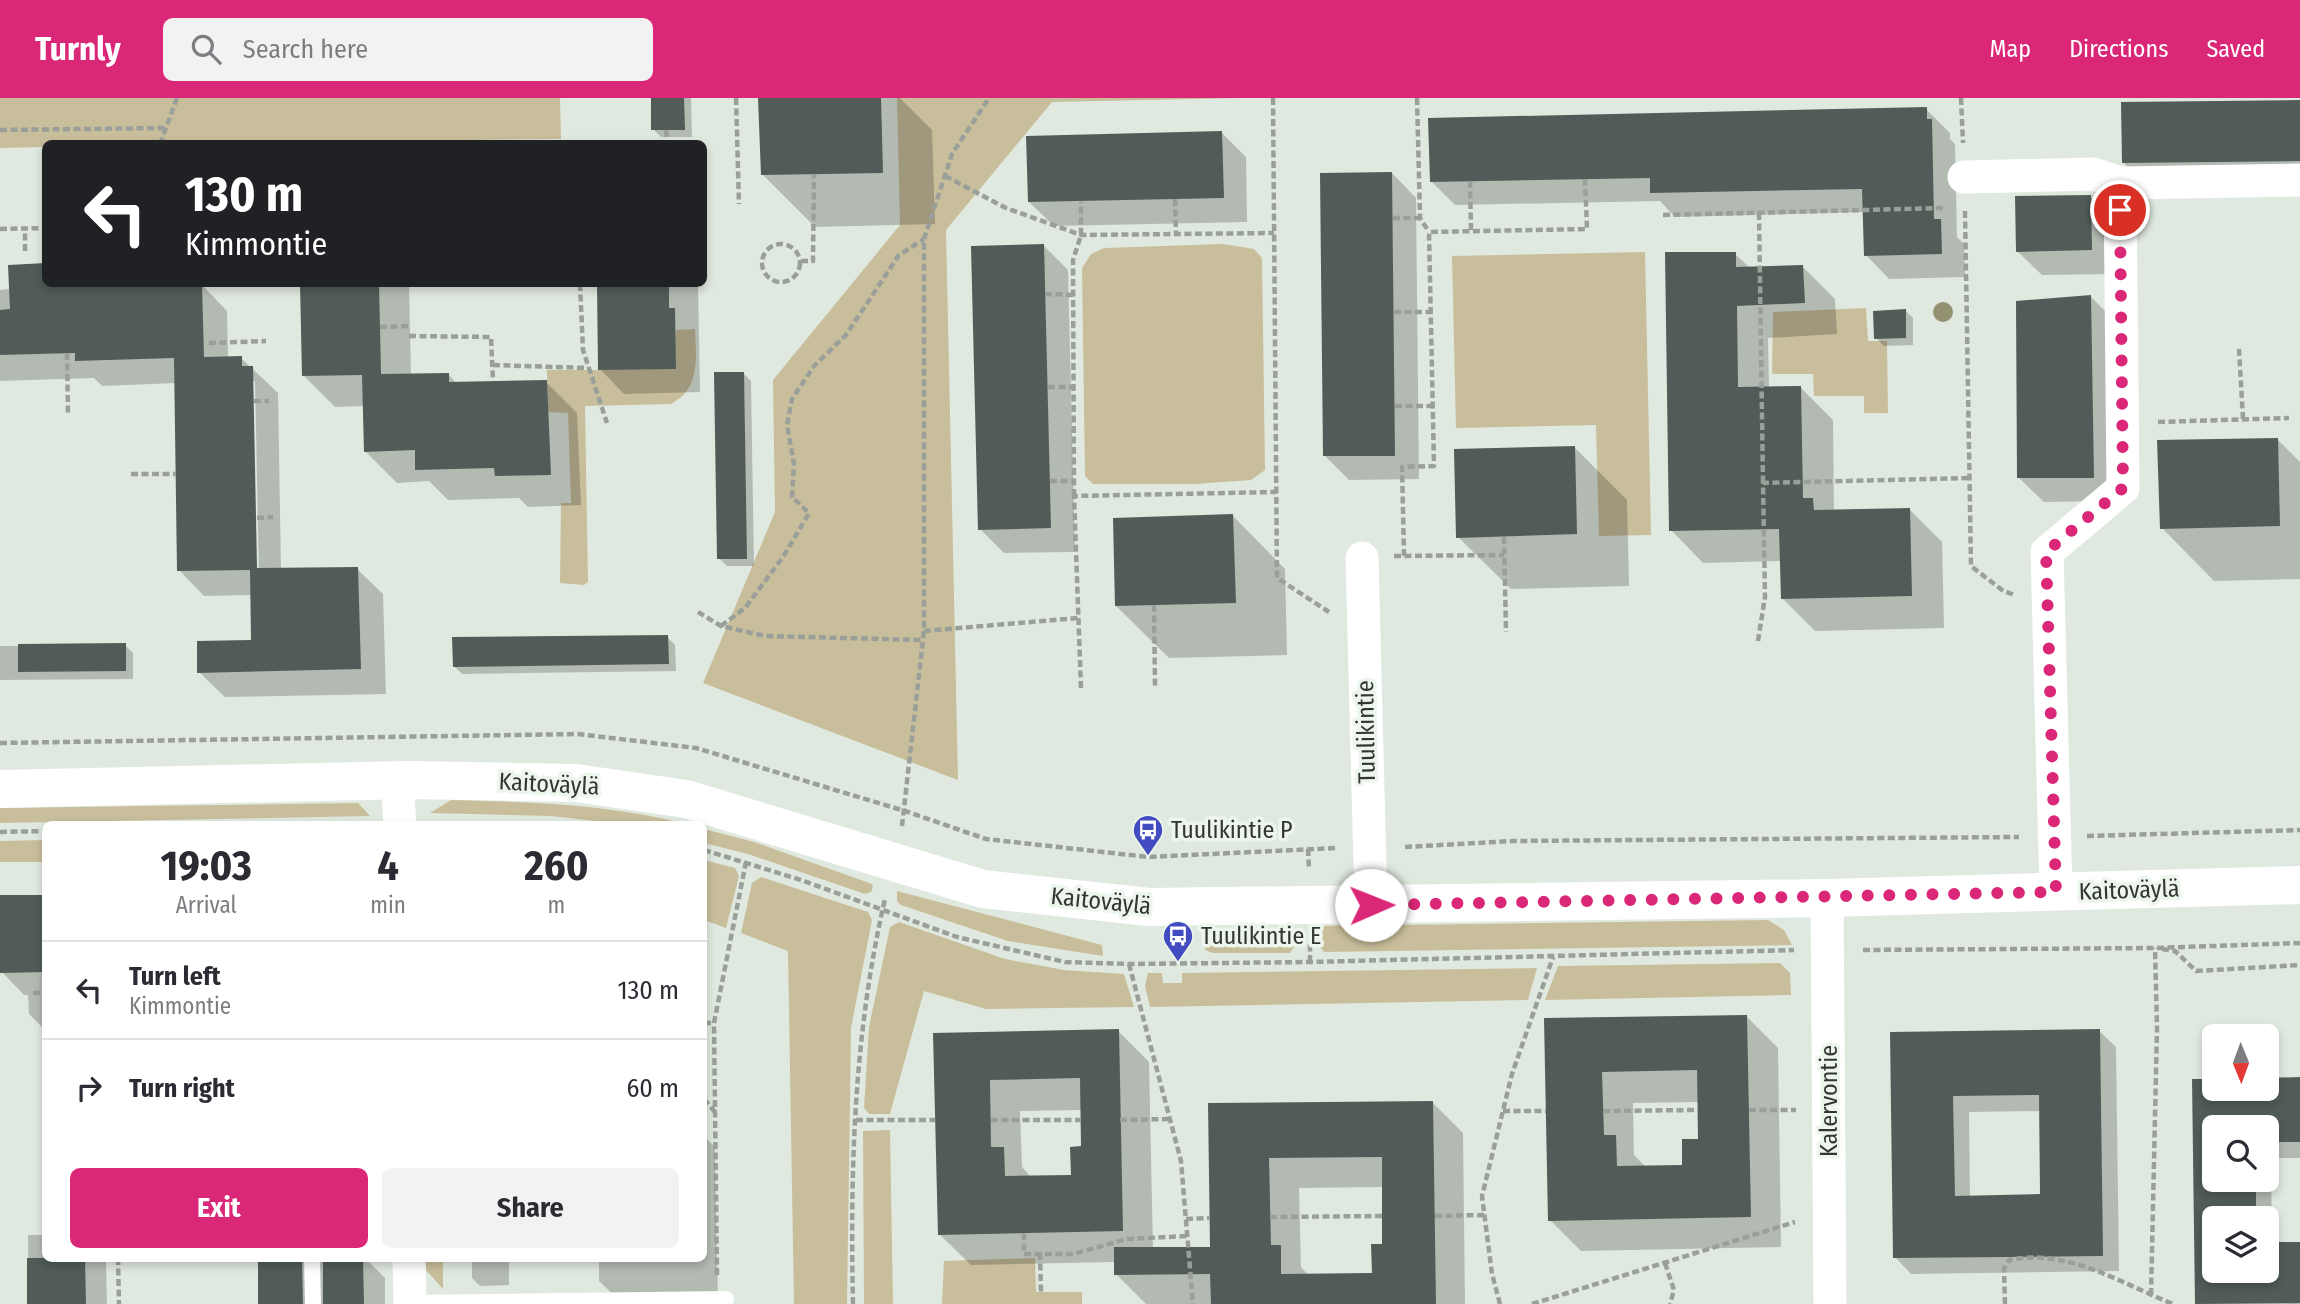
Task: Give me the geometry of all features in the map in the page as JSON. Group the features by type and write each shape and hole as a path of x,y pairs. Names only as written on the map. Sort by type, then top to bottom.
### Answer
{"street":[{"path":"1964,192 2093,174 2120,183 2300,180"},
{"path":"2056,892 2046,552 2123,488 2120,183"},
{"name":"Tuulikintie","path":"1371,905 1369,848 1376,557"},
{"path":"397,780 400,821"},
{"name":"Kaitoväylä","path":"0,789 397,780 576,783 686,799 983,889 1149,907 1828,898 2300,885"},
{"name":"Kalervontie","path":"1828,898 1830,1304"},
{"path":"409,1262 410,1303"}],"lane":[{"path":"312,1262 313,1304"},
{"path":"410,1303 722,1299"}],"path":[{"path":"162,140 177,98"},
{"path":"736,98 739,204"},
{"path":"853,1304 851,1210 861,1026 905,811 924,631 924,239 952,154 989,98"},
{"path":"1273,98 1277,578 1338,618"},
{"path":"1404,556 1402,467 1434,466 1429,232 1420,218 1418,98"},
{"path":"1961,98 1971,566 2002,590 2025,598"},
{"path":"0,130 166,128"},
{"path":"666,130 667,140"},
{"path":"801,261 813,261 814,174"},
{"path":"945,176 1006,208 1081,235 1274,233"},
{"path":"1429,232 1587,229 1585,179"},
{"path":"1471,181 1471,231"},
{"path":"1663,215 1759,213 1964,192"},
{"path":"1175,199 1176,234"},
{"path":"1081,202 1081,235 1073,260 1074,496 1081,688"},
{"path":"1758,640 1765,597 1759,213"},
{"path":"1393,218 1420,218"},
{"path":"25,228 25,251"},
{"path":"0,229 42,228"},
{"path":"721,626 745,608 783,557 809,513 792,497 794,464 787,425 792,399 814,366 845,335 899,255 924,239"},
{"path":"780,243 790,246 801,261 799,272 782,282 765,273 762,264 764,254 780,243"},
{"path":"580,287 583,350 607,423"},
{"path":"1045,294 1074,295"},
{"path":"1394,312 1431,312"},
{"path":"380,327 409,326"},
{"path":"409,336 491,337 493,381"},
{"path":"209,343 267,341"},
{"path":"2239,349 2242,419"},
{"path":"67,353 68,415"},
{"path":"492,365 588,368"},
{"path":"1048,387 1074,387"},
{"path":"254,401 269,401"},
{"path":"1395,406 1433,406"},
{"path":"2122,423 2289,418"},
{"path":"131,474 176,474"},
{"path":"1763,483 1969,478"},
{"path":"1050,481 1074,481"},
{"path":"1074,496 1276,492"},
{"path":"257,518 273,517"},
{"path":"1504,537 1506,632"},
{"path":"1376,557 1504,555"},
{"path":"1154,605 1155,687"},
{"path":"698,612 721,626 765,636 923,640"},
{"path":"924,631 1078,618"},
{"path":"905,811 986,839 1148,857 1513,841 2054,837 2300,830"},
{"path":"0,832 42,831"},
{"path":"722,1299 714,1023 746,862"},
{"path":"1828,950 2155,948 2300,943"},
{"path":"2155,948 2175,951 2196,971 2300,965"},
{"path":"2151,1295 2153,1098 2157,1028 2155,948"},
{"path":"1500,1304 1482,1196 1512,1074 1553,957"},
{"path":"1129,964 1181,1161 1193,1304"},
{"path":"33,993 42,992"},
{"path":"707,1023 714,1023"},
{"path":"707,1103 715,1112"},
{"path":"1603,1111 1697,1110"},
{"path":"1749,1110 1800,1110"},
{"path":"1503,1111 1546,1111"},
{"path":"1120,1119 1169,1119"},
{"path":"856,1120 935,1120"},
{"path":"991,1120 1081,1120"},
{"path":"1435,1216 1484,1215"},
{"path":"1270,1217 1382,1216"},
{"path":"1186,1219 1210,1218"},
{"path":"1532,1304 1802,1219"},
{"path":"1024,1233 1024,1254 1073,1254 1127,1239 1188,1236"},
{"path":"1040,1254 1041,1293"},
{"path":"2005,1304 2004,1269 2009,1260 2020,1258 2074,1261 2173,1304"},
{"path":"118,1262 119,1304"},
{"path":"1665,1263 1674,1290 1670,1304"}],"shaded area":[{"path":"0,98 560,98 561,139 42,140 42,147 0,148"},
{"path":"897,98 1241,98 1052,102 946,230 958,780 703,683 775,512 773,380 900,225"},
{"path":"1223,244 1254,249 1262,258 1265,470 1251,480 1195,484 1093,484 1085,476 1082,268 1091,254 1104,248"},
{"path":"1645,252 1651,535 1599,536 1596,425 1456,428 1452,256"},
{"path":"1866,308 1868,341 1887,341 1888,413 1864,413 1864,396 1814,396 1813,374 1772,374 1773,312"},
{"path":"695,329 695,371 688,390 681,398 671,404 585,406 588,582 584,585 560,583 561,503 571,503 568,413 548,412 547,370 598,370 675,350 676,330"},
{"path":"451,800 599,808 674,821 596,821 551,816 430,813"},
{"path":"358,803 370,816 0,823 0,808"},
{"path":"707,830 754,842 872,884 873,887 871,892 865,894 748,854 707,844"},
{"path":"42,840 42,862 0,862 0,841"},
{"path":"707,861 735,868 739,876 726,928 707,921"},
{"path":"761,877 868,912 872,920 851,1028 847,1304 794,1304 788,951 741,933 752,883"},
{"path":"897,891 1102,945 1103,956 1008,941 901,905 897,901"},
{"path":"1768,920 1784,930 1792,945 1324,952 1317,943 1317,926"},
{"path":"899,922 1005,959 1064,970 1124,974 1134,1007 986,1009 924,991 890,1114 869,1114 864,1108 869,1027 890,927"},
{"path":"1296,928 1296,944 1290,953 1213,953 1205,950 1205,943"},
{"path":"1780,963 1790,973 1791,995 1545,1000 1558,966"},
{"path":"1537,968 1528,1000 1150,1007 1145,986 1148,973 1162,973 1163,983 1182,983 1182,973"},
{"path":"890,1130 893,1304 864,1304 863,1131"},
{"path":"1035,1258 1036,1292 1082,1292 1082,1304 942,1304 944,1261"},
{"path":"426,1262 443,1262 443,1289 426,1270"}],"building":[{"path":"651,98 684,98 685,130 651,130"},
{"path":"758,98 881,98 883,173 761,175"},
{"path":"2300,100 2300,161 2122,163 2121,102"},
{"path":"1927,107 1927,119 1932,119 1934,219 1941,219 1942,254 1864,256 1862,189 1650,193 1650,178 1430,182 1428,118"},
{"path":"1222,131 1224,198 1028,202 1026,136"},
{"path":"1392,172 1395,456 1323,456 1320,173"},
{"path":"2091,195 2092,250 2016,252 2015,196"},
{"path":"1044,244 1051,528 978,530 971,246"},
{"path":"1665,252 1736,252 1736,267 1803,265 1805,303 1737,306 1738,387 1801,386 1803,498 1813,498 1814,510 1910,508 1912,596 1781,599 1779,529 1669,531"},
{"path":"42,263 42,287 202,287 204,357 242,356 242,366 253,366 257,568 358,567 361,669 197,673 197,641 251,640 250,570 177,571 174,358 75,361 75,353 0,355 0,310 10,309 8,265"},
{"path":"300,287 379,287 381,374 449,373 449,382 547,380 551,475 495,476 494,468 415,470 415,450 364,452 362,375 302,376"},
{"path":"597,287 669,287 669,308 675,308 676,369 598,370"},
{"path":"2091,295 2094,478 2017,478 2016,301"},
{"path":"1906,309 1906,338 1874,339 1873,311"},
{"path":"714,372 744,372 747,559 717,559"},
{"path":"2278,438 2280,526 2160,529 2157,440"},
{"path":"1575,446 1577,534 1456,538 1454,449"},
{"path":"1233,514 1236,603 1115,606 1113,518"},
{"path":"668,635 669,664 453,667 452,637"},
{"path":"126,643 126,671 18,672 18,644"},
{"path":"0,895 42,895 42,972 0,973"},
{"path":"1747,1015 1751,1217 1548,1221 1544,1018","holes":["1697,1070 1698,1139 1682,1139 1682,1165 1617,1166 1616,1135 1604,1135 1602,1072"]},
{"path":"1119,1029 1123,1231 938,1235 933,1033","holes":["1080,1078 1081,1146 1070,1147 1071,1175 1005,1176 1004,1147 991,1147 990,1080"]},
{"path":"2100,1029 2103,1256 1893,1258 1890,1032","holes":["2039,1095 2040,1194 1955,1196 1953,1096"]},
{"path":"2300,1077 2300,1142 2279,1142 2279,1115 2202,1115 2202,1192 2256,1192 2256,1206 2202,1206 2202,1283 2279,1283 2279,1242 2300,1242 2300,1303 2195,1304 2192,1079 2202,1079 2202,1101 2279,1101 2279,1078"},
{"path":"1433,1101 1436,1304 1211,1304 1210,1274 1114,1275 1114,1247 1210,1247 1208,1103","holes":["1382,1157 1382,1244 1371,1244 1372,1273 1281,1274 1281,1245 1271,1245 1269,1158"]},
{"path":"27,1258 42,1258 42,1262 85,1262 86,1304 27,1304"},
{"path":"258,1262 302,1262 303,1304 258,1304"},
{"path":"323,1262 363,1262 364,1304 323,1304"}],"place":[{"name":"Tuulikintie P","path":"1148,857"},
{"name":"Tuulikintie E","path":"1178,963"}],"route":[{"path":"1371,905 2056,892 2046,552 2123,488 2120,210"}]}
